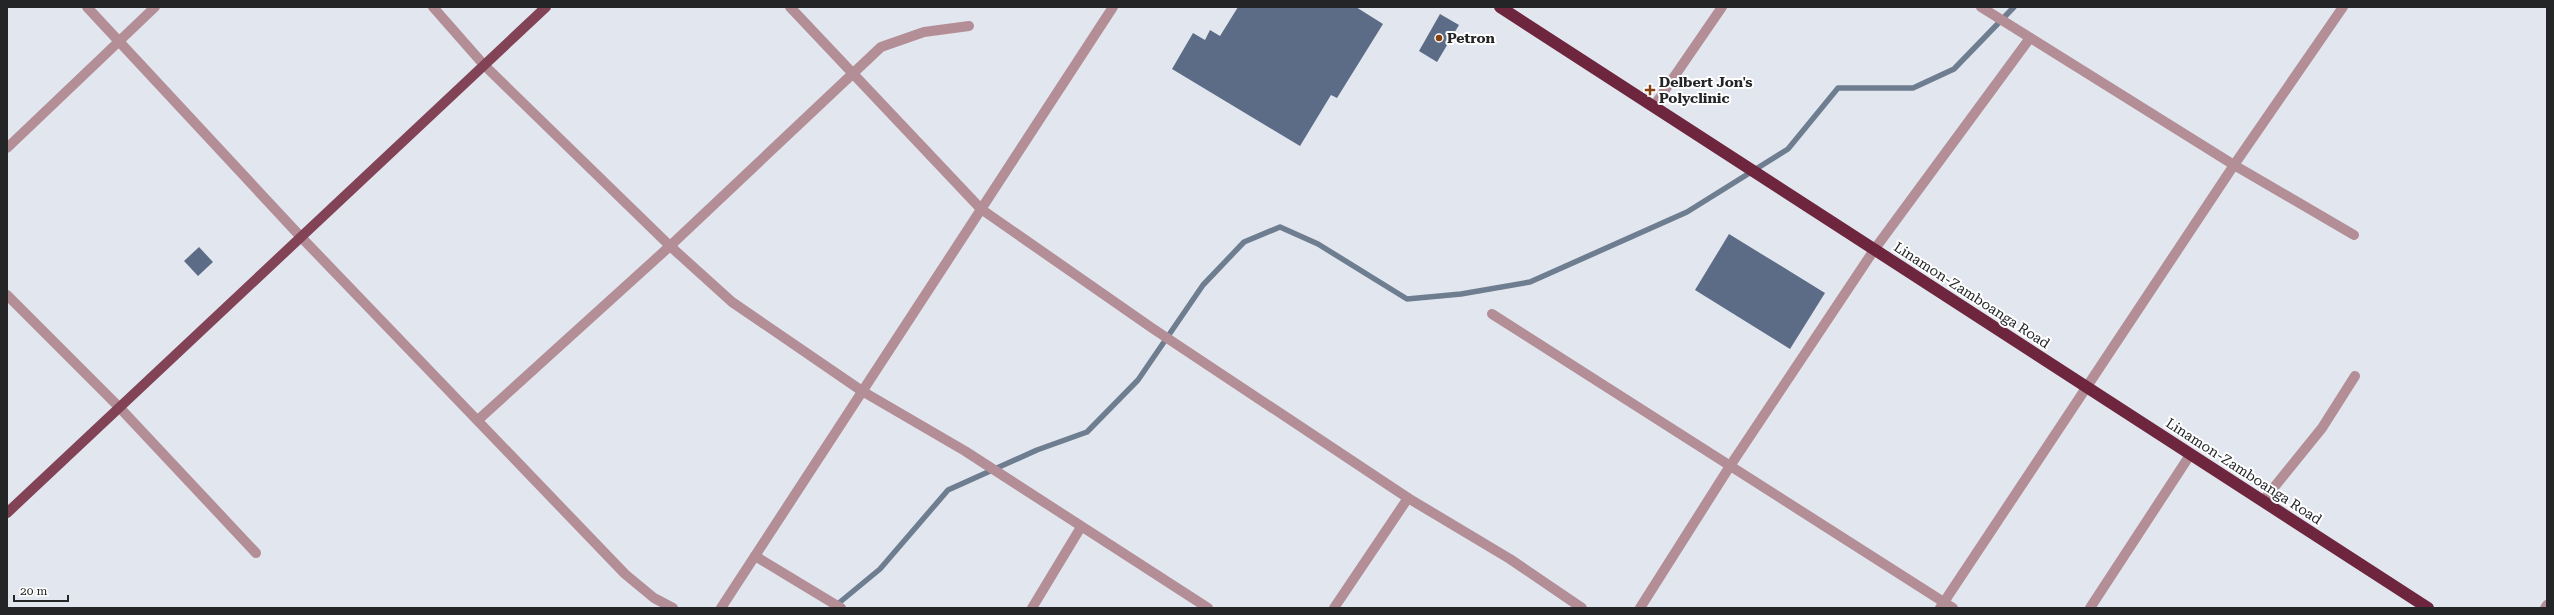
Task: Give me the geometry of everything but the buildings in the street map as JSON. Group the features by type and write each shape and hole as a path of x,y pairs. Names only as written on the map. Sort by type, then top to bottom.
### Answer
{"highway":[{"name":"Linamon-Zamboanga Road","path":"1500,7 2428,608"}],"main road":[{"path":"7,513 300,236 546,7"}],"street":[{"path":"87,7 300,236 625,574 654,598 673,608"},
{"path":"7,148 155,7"},
{"path":"433,7 484,65 670,246 732,302 862,391 965,451 1208,608"},
{"path":"790,7 853,76 981,209 1152,328 1177,343 1408,498 1510,559 1582,608"},
{"path":"721,608 1113,7"},
{"path":"1654,106 1722,7"},
{"path":"1982,7 2234,165 2354,236"},
{"path":"1942,605 2234,165 2343,7"},
{"path":"478,420 670,246 853,76 868,58 881,47 893,41 924,32 969,26"},
{"path":"1640,608 1730,466 1874,250 2030,38"},
{"path":"7,295 119,407 256,552"},
{"path":"1492,314 1730,466 1942,605 1953,608"},
{"path":"2263,501 2315,436 2355,376"},
{"path":"2090,608 2190,454"},
{"path":"1334,608 1408,498"},
{"path":"1032,608 1081,527"},
{"path":"755,556 841,608"}],"waterway":[{"path":"834,607 880,569 948,490 1037,450 1087,432 1138,380 1203,285 1244,242 1280,227 1318,244 1407,299 1461,294 1530,282 1687,212 1788,149 1838,88 1913,88 1954,69 2014,7"}],"place":[{"name":"Petron","path":"1439,38"},
{"name":"Delbert Jon's Polyclinic","path":"1650,90"}]}
